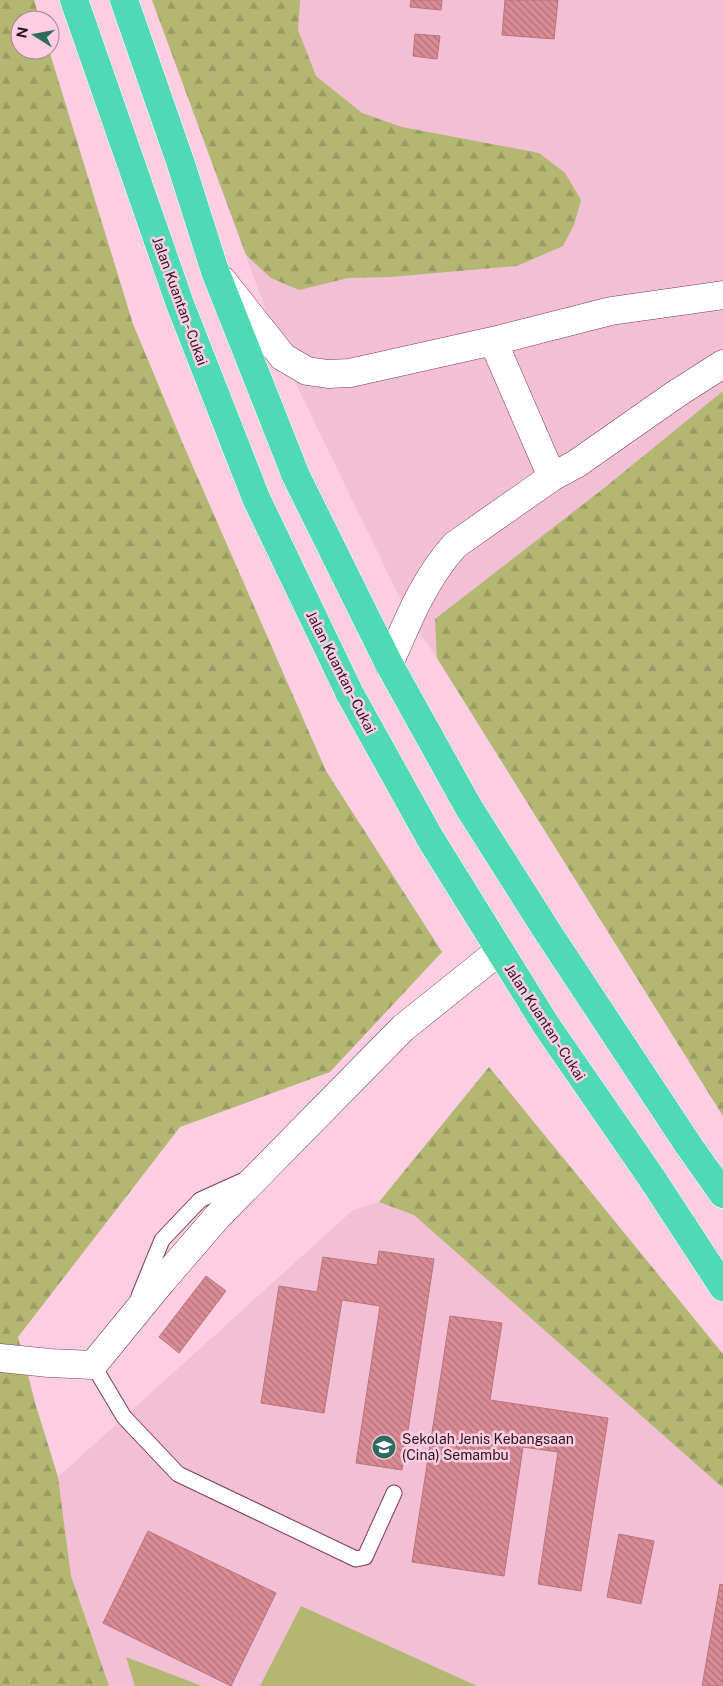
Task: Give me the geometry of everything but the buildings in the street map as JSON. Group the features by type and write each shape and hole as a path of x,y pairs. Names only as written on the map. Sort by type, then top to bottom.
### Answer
{"highway":[{"name":"Jalan Kuantan - Cukai","path":"74,0 180,304 256,498 350,694 430,838 499,952 546,1025 651,1177 723,1287"},
{"path":"124,0 181,164 215,270 296,476 389,664 469,808 557,946 689,1146 723,1194"}],"street":[{"path":"215,270 282,357 307,371 328,374 350,372 493,341 611,311 723,295"},
{"path":"493,341 552,477"},
{"path":"389,664 409,618 442,559 455,545 552,477 576,464 676,394 723,364"},
{"path":"0,1358 93,1365 218,1216 403,1028 499,952"}],"lane":[{"path":"93,1365 124,1417 178,1474 356,1559 365,1557 394,1493"}],"shaded area":[{"path":"152,0 723,0 723,1116 437,658 409,617 283,357"},
{"name":"Sekolah Jenis Kebangsaan (Cina) Semambu","path":"379,1202 414,1215 723,1488 723,1686 109,1686 71,1576 58,1477 353,1210"}],"green space":[{"path":"0,0 34,0 37,10 10,10 10,60 52,60 133,324 183,444 326,771 442,952 330,1072 180,1127 18,1337 36,1406 58,1477 71,1576 109,1686 0,1686"},
{"path":"152,0 300,0 298,30 316,76 362,113 402,127 539,153 565,173 581,200 574,225 563,246 517,266 390,277 348,278 299,290 271,278 246,255"},
{"path":"723,391 723,1116 437,658 435,619 603,489"},
{"path":"489,1067 723,1354 723,1488 414,1215 379,1202"},
{"path":"301,1606 477,1686 260,1686"},
{"path":"126,1657 202,1686 135,1686"}],"place":[{"name":"Sekolah Jenis Kebangsaan (Cina) Semambu","path":"384,1447"}]}
